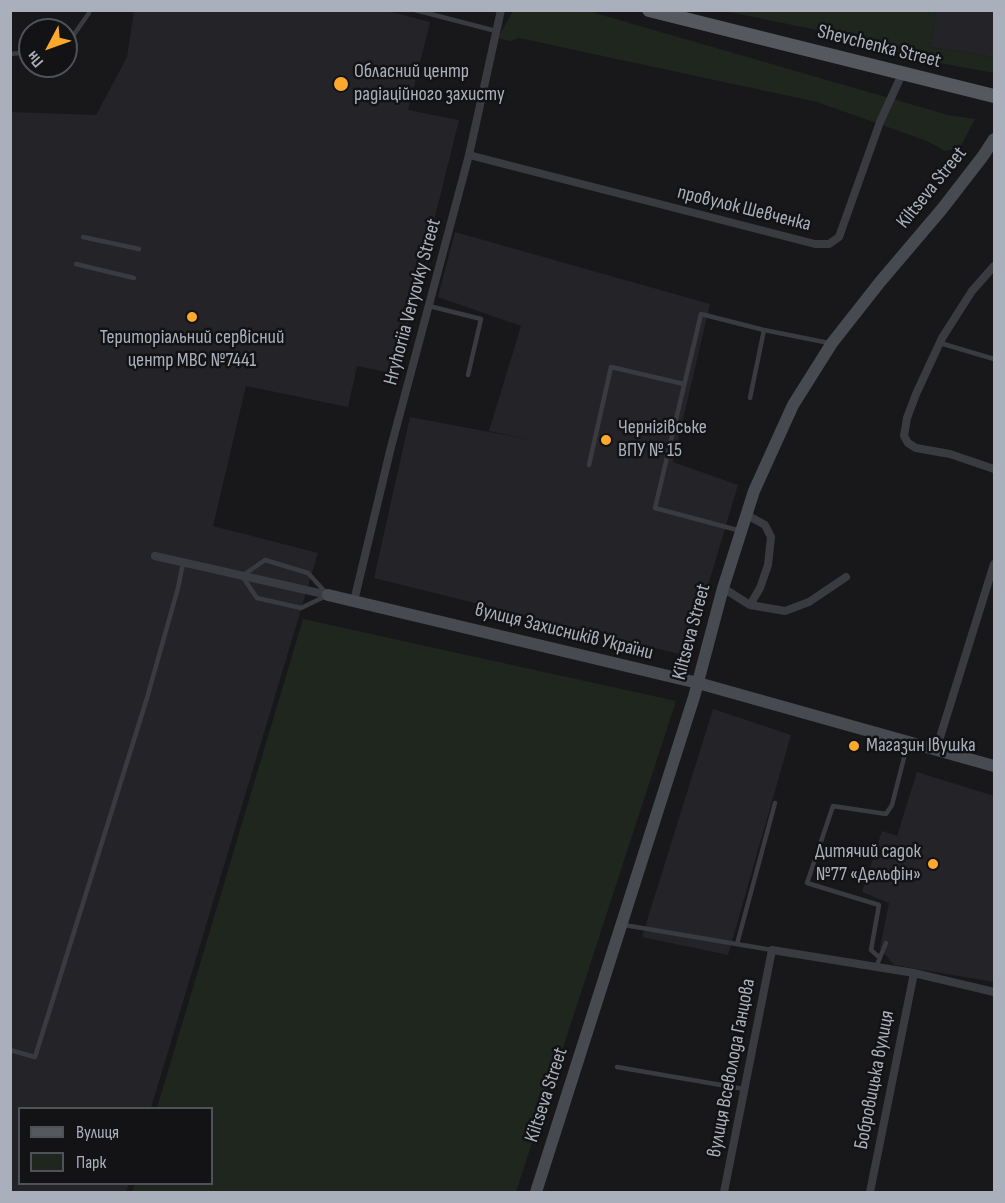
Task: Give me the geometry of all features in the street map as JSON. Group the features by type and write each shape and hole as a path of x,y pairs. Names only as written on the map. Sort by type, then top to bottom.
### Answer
{"main road":[{"name":"Shevchenka Street","path":"648,10 994,96"},
{"name":"Kiltseva Street","path":"536,1192 698,683 723,588 754,491 793,405 831,343 942,209 994,139"},
{"name":"вулиця Захисників України","path":"328,595 698,683 994,766"}],"street":[{"name":"Hryhoriia Veryovky Street","path":"354,601 391,447 469,155 501,10"},
{"name":"провулок Шевченка","path":"469,155 815,244 829,244 839,237 880,122 903,72"},
{"path":"994,266 972,291 939,343 916,394 907,418 904,436 908,443 916,448 950,454 994,469"},
{"path":"747,515 765,525 771,537 768,564 760,588 750,605"},
{"name":"вулиця Захисників України","path":"155,556 328,595"},
{"path":"936,750 994,564"},
{"path":"723,588 750,605 785,611 809,602 846,577"},
{"path":"772,950 914,974 994,992"},
{"name":"вулиця Всеволода Ганцова","path":"724,1192 772,950"},
{"name":"Бобровицька вулиця","path":"870,1192 914,974"}],"lane":[{"path":"415,10 496,31"},
{"path":"78,29 89,13"},
{"path":"83,237 139,249"},
{"path":"76,264 134,278"},
{"path":"429,306 481,319 468,375"},
{"path":"742,531 655,508 701,314 764,330 831,343"},
{"path":"750,398 764,330"},
{"path":"939,343 994,359"},
{"path":"589,465 611,368 684,384"},
{"path":"265,560 308,573 328,595 301,608 257,598 242,576 265,560"},
{"path":"10,1050 35,1058 147,698 183,563"},
{"path":"880,958 871,950 879,905 807,883 832,806 886,814 892,805 908,742"},
{"path":"737,944 775,802"},
{"path":"622,924 772,950"},
{"path":"876,967 886,943"},
{"path":"617,1067 744,1089"}],"shaded area":[{"path":"384,10 430,22 408,110 459,120 396,374 357,366 348,407 246,386 213,526 318,553 151,1107 18,1107 18,1185 129,1185 126,1192 11,1192 11,112 96,115 127,57 134,11"},
{"path":"936,11 994,11 994,57 930,47"},
{"name":"Чернігівське ВПУ № 15","path":"455,232 710,304 673,462 738,485 687,656 374,578 410,417 532,440 489,431 521,326 438,297"},
{"path":"713,709 791,735 728,955 642,937"},
{"name":"Дитячий садок №77 «Дельфін»","path":"917,772 994,796 994,982 894,965 880,948 889,903 862,892 882,831 897,836"}],"green space":[{"path":"513,11 588,11 948,115 975,119 960,148 945,151 927,141 817,102 519,38 510,41 498,38"},
{"path":"724,11 936,11 930,47 994,57 994,73 912,58 894,51 895,46"},
{"path":"303,619 676,701 516,1192 132,1192 135,1185 213,1185 213,1107 157,1107"}],"place":[{"name":"Обласний центр радіаційного захисту","path":"341,84"},
{"name":"Територіальний сервісний центр МВС №7441","path":"192,317"},
{"name":"Чернігівське ВПУ № 15","path":"606,440"},
{"name":"Магазин Івушка","path":"854,746"},
{"name":"Дитячий садок №77 «Дельфін»","path":"933,864"}]}
